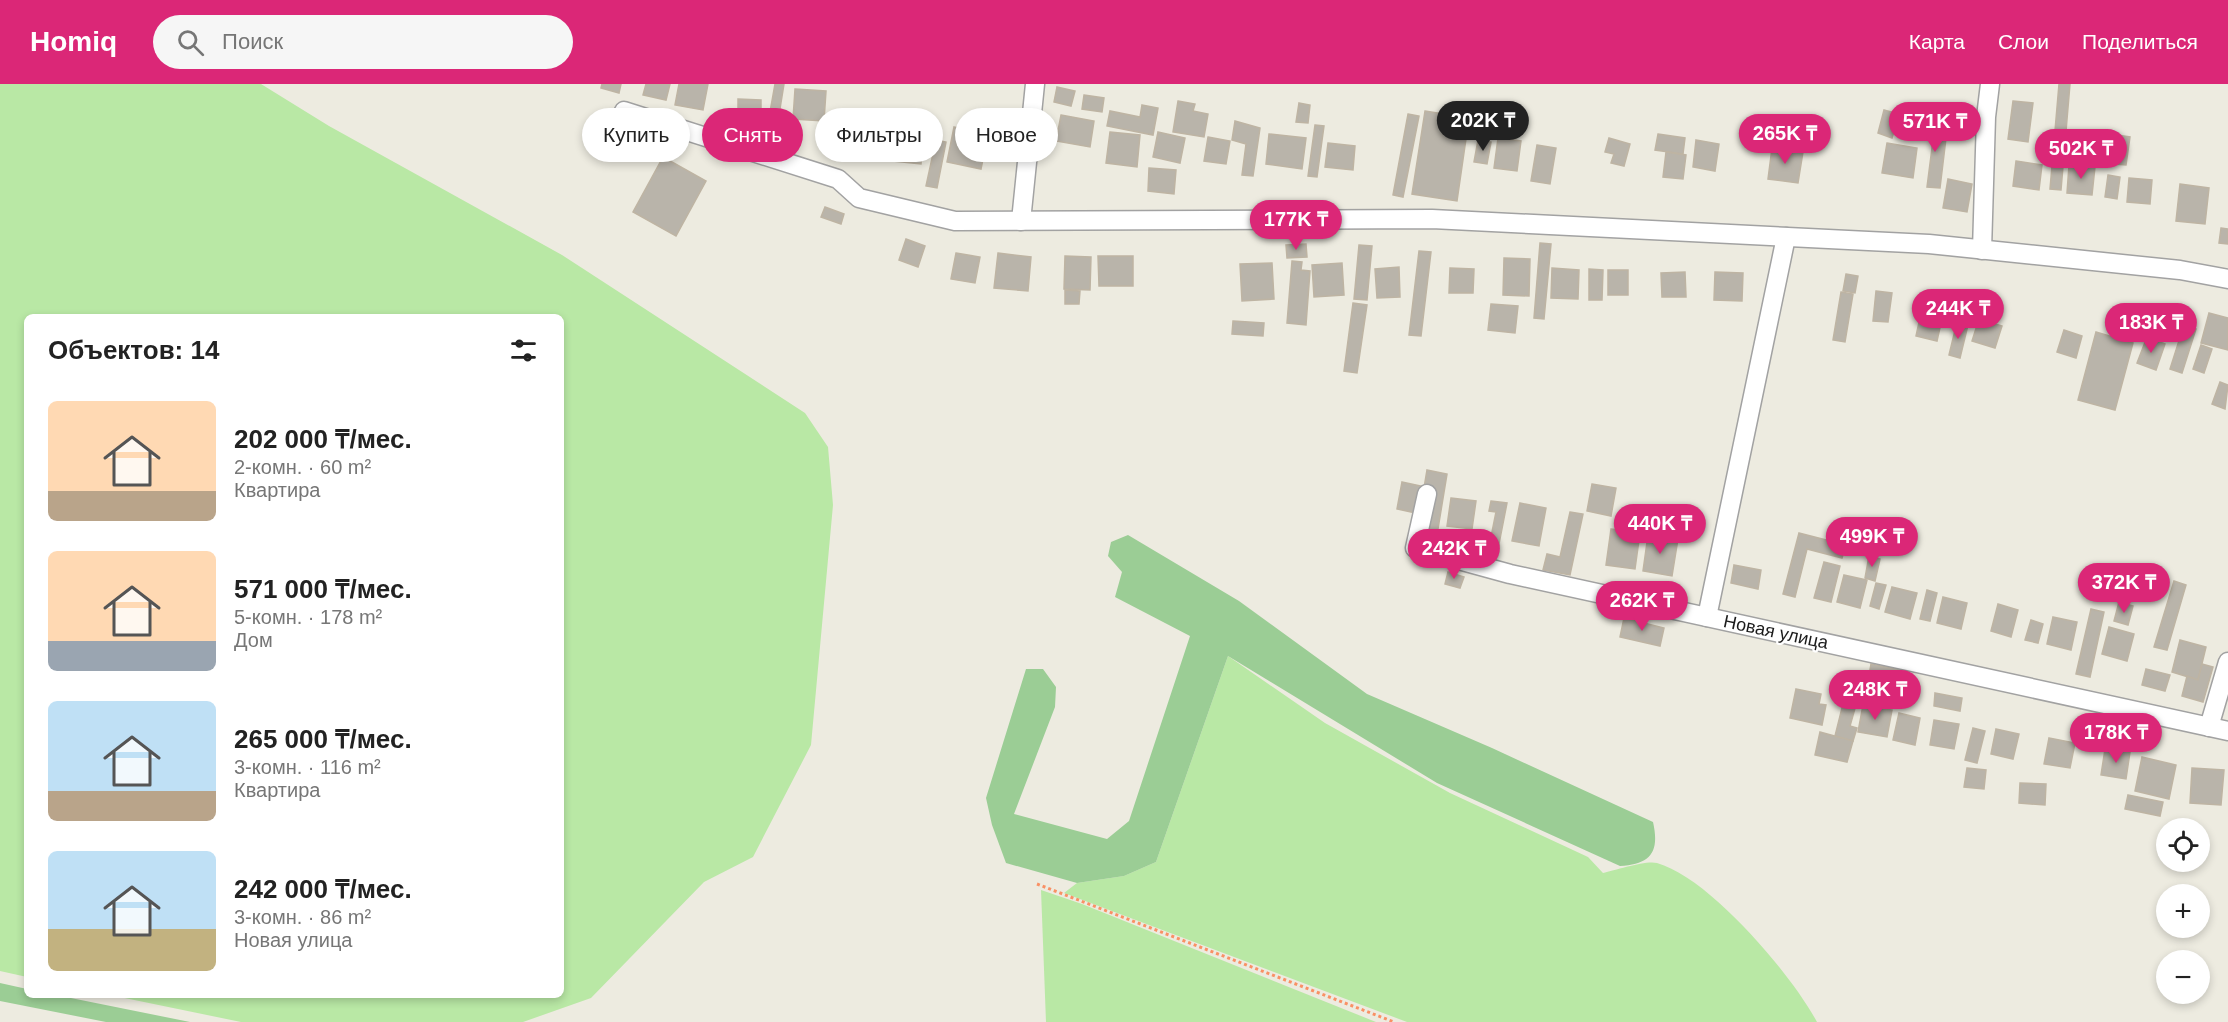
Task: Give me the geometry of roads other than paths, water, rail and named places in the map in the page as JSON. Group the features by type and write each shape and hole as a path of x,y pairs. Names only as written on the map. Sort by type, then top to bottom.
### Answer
{"street":[{"path":"1021,221 1035,84"},
{"path":"1982,250 1986,117 1990,84"},
{"path":"690,132 838,179 859,198 955,221 1432,219 1929,244 2180,270 2228,279"},
{"path":"1707,617 1785,237"},
{"name":"Новая улица","path":"1427,494 1415,548 1509,574 2228,731"},
{"path":"2209,727 2228,662"}]}
